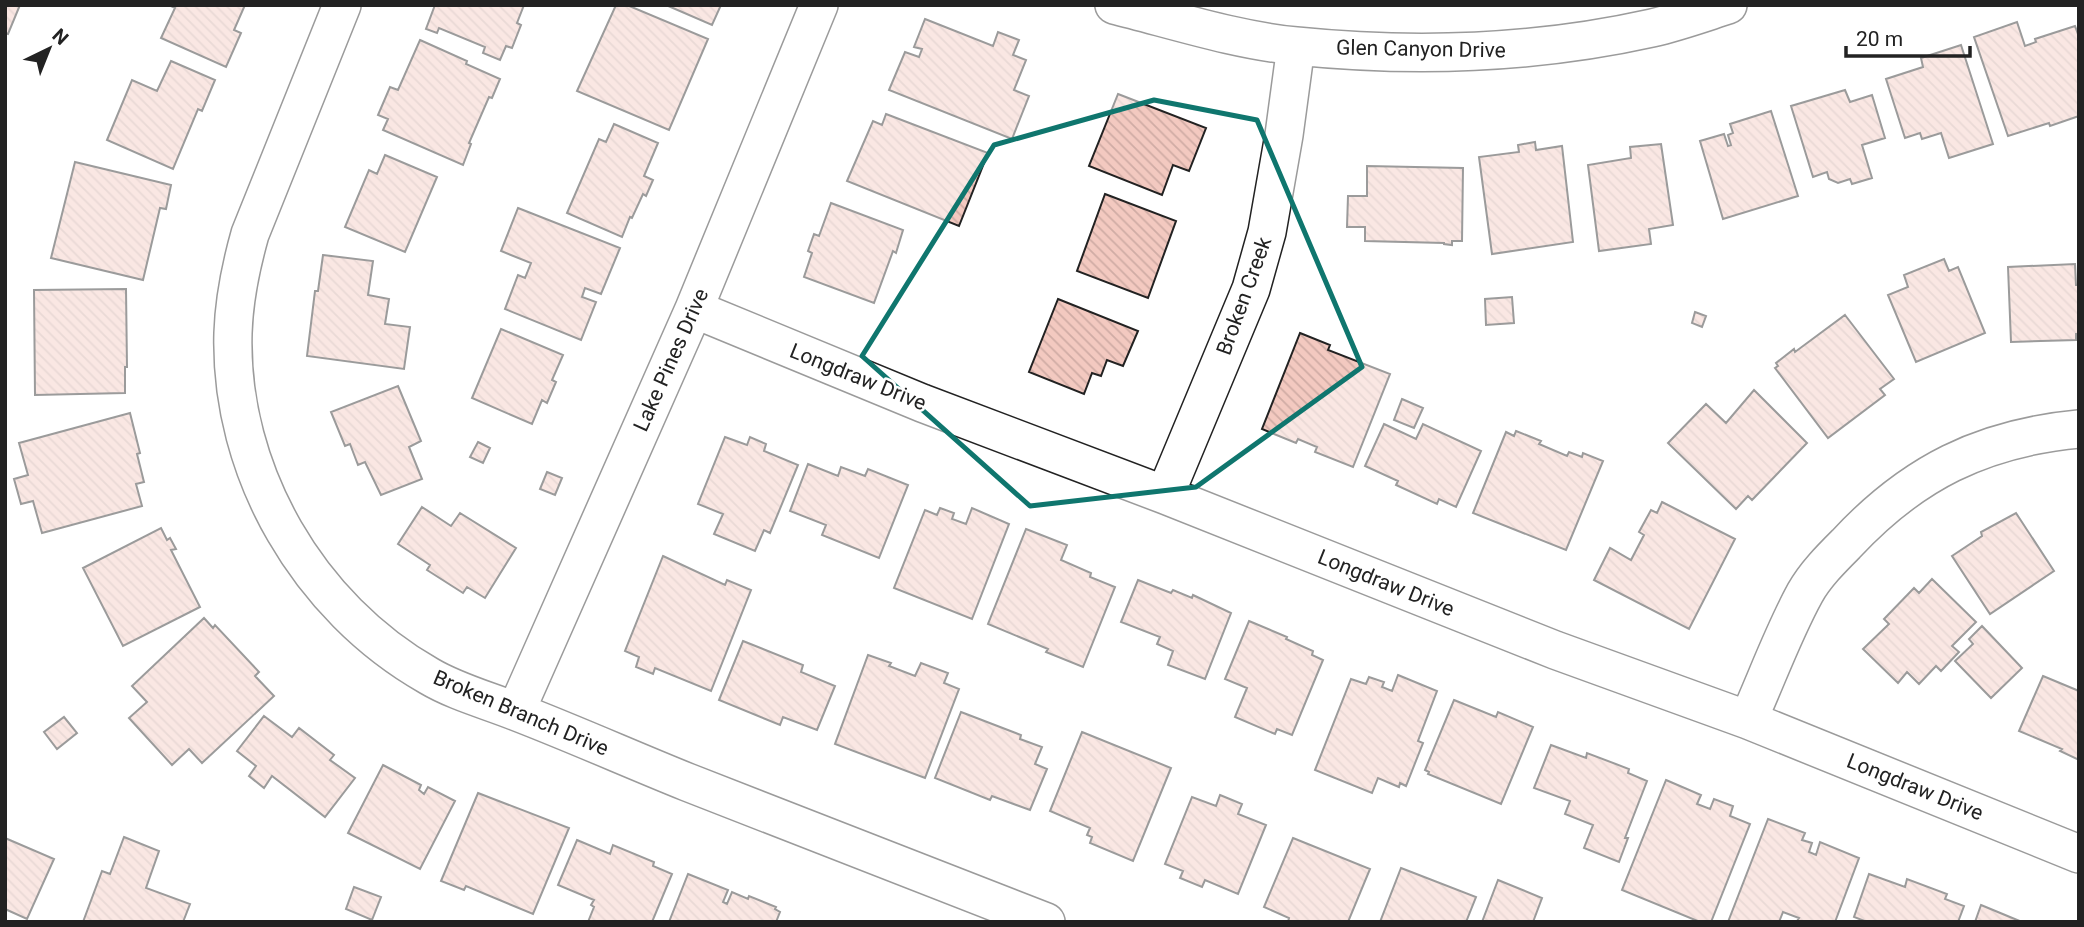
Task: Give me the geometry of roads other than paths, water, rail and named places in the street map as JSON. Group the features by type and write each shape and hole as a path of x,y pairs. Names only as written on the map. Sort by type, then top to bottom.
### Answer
{"street":[{"name":"Broken Branch Drive","path":"342,5 250,234 241,267 233,333 238,409 263,491 299,556 330,597 376,640 428,676 456,690 516,711 675,777 1046,922"},
{"name":"Lake Pines Drive","path":"516,711 694,309 819,5"},
{"name":"Glen Canyon Drive","path":"1114,5 1251,39 1296,46 1402,52 1511,50 1582,41 1654,27 1728,5"},
{"name":"Broken Creek","path":"1165,495 1254,278 1267,232 1296,46"},
{"name":"Longdraw Drive","path":"694,309 922,403 1165,495 1555,650 1748,720 2079,854"},
{"path":"1748,720 1806,592 1826,564 1871,517 1898,495 1943,467 1982,448 2040,432 2079,429"}]}
